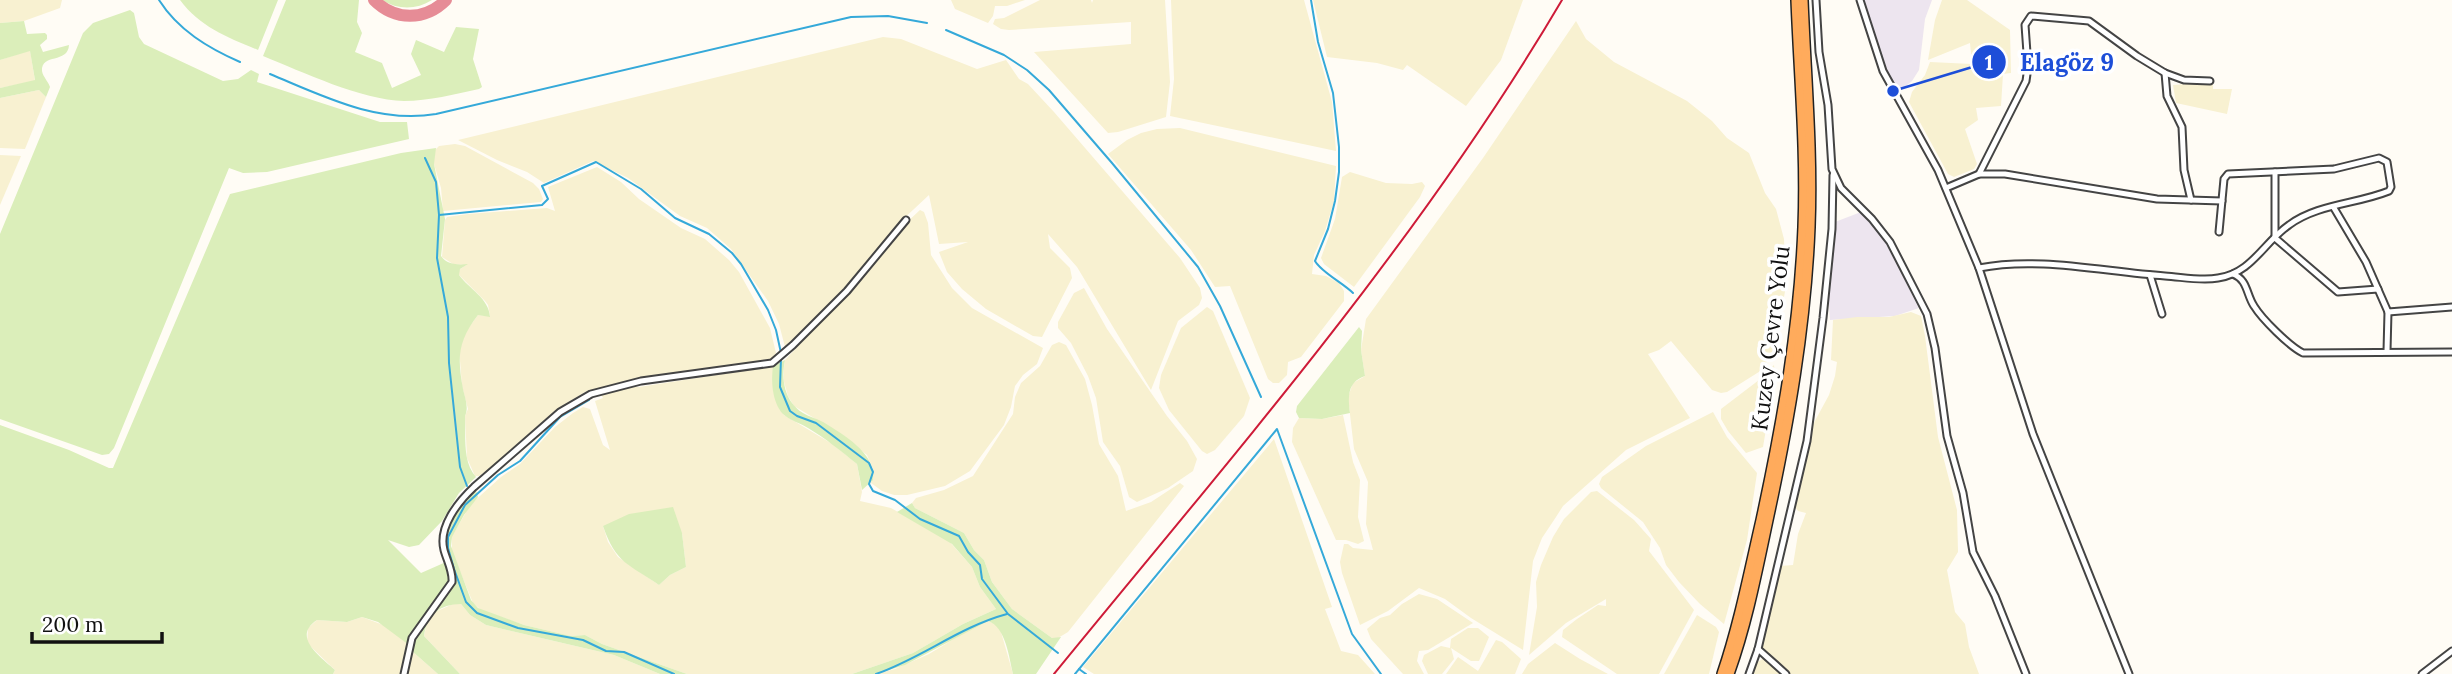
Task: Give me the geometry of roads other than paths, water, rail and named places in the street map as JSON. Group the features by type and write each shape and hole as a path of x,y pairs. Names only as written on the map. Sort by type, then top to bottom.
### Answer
{"highway":[{"name":"Kuzey Çevre Yolu","path":"1721,674 1743,603 1770,480 1785,401 1798,308 1804,179 1796,0"},
{"name":"Kuzey Çevre Yolu","path":"1729,674 1750,603 1782,456 1793,402 1805,310 1811,180 1803,0"}],"street":[{"path":"1749,674 1758,649 1807,441 1824,318 1832,229 1833,174 1816,0"},
{"path":"1860,0 1882,71 1933,159 1979,268 2033,433 2129,674"},
{"path":"1979,174 2026,81 2028,67 2025,25 2031,16 2089,21 2165,73 2184,80 2210,81"},
{"path":"2165,73 2167,96 2178,116 2183,133 2184,170 2191,200"},
{"path":"1979,268 1992,265 2051,265 2207,279 2233,274 2252,262 2274,238 2298,219 2389,191 2391,185 2386,160 2379,158 2343,168 2226,175 2220,232"},
{"path":"2274,238 2276,172"},
{"path":"1833,174 1845,192 1866,212 1889,242 1927,314 1936,348 1947,436 1964,493 1973,552 1995,596 2026,674"},
{"path":"1947,188 1979,174 2005,174 2157,199 2222,201"},
{"path":"2334,208 2366,262 2388,312 2387,351"},
{"path":"404,674 415,633 452,582 453,575 443,546 443,533 457,506 469,492 560,412 591,394 641,381 772,363 855,283 906,220"},
{"path":"2274,238 2338,292 2378,289"},
{"path":"2233,274 2245,282 2255,309 2300,352 2310,355 2387,351 2452,352"},
{"path":"2150,275 2162,314"},
{"path":"2388,312 2452,307"},
{"path":"1758,649 1786,674"},
{"path":"2422,674 2452,651"}],"waterway":[{"path":"159,0 175,20 195,37 240,62"},
{"path":"1311,0 1318,42 1333,93 1339,147 1335,201 1328,229 1315,261 1353,293"},
{"path":"270,74 351,106 372,112 414,116 436,114 851,17 888,16 927,23"},
{"path":"946,30 1004,55 1027,70 1049,90 1112,163 1198,267 1220,306 1261,397"},
{"path":"425,158 436,182 439,215 437,258 448,317 449,363 460,467 467,486"},
{"path":"439,215 542,205 548,199 542,186 596,162 641,189 675,218 709,234 732,253 768,310 781,353"},
{"path":"781,358 780,387 790,411 816,423 869,463 873,472 869,484 873,491 895,500 920,519 959,536 980,565 982,579 1008,614 1058,653"},
{"path":"589,400 560,417 520,461 498,475 465,505 448,537 454,569 466,602 477,613 518,628 583,640 606,651 624,652 674,674"},
{"path":"1075,674 1277,429 1352,634 1381,674"},
{"path":"876,674 973,627 1007,614"},
{"path":"1079,669 1086,674"}],"railway":[{"path":"1054,674 1255,429 1385,263 1506,90 1562,0"}],"place":[{"name":"Elagöz 9","path":"1893,91"}]}
